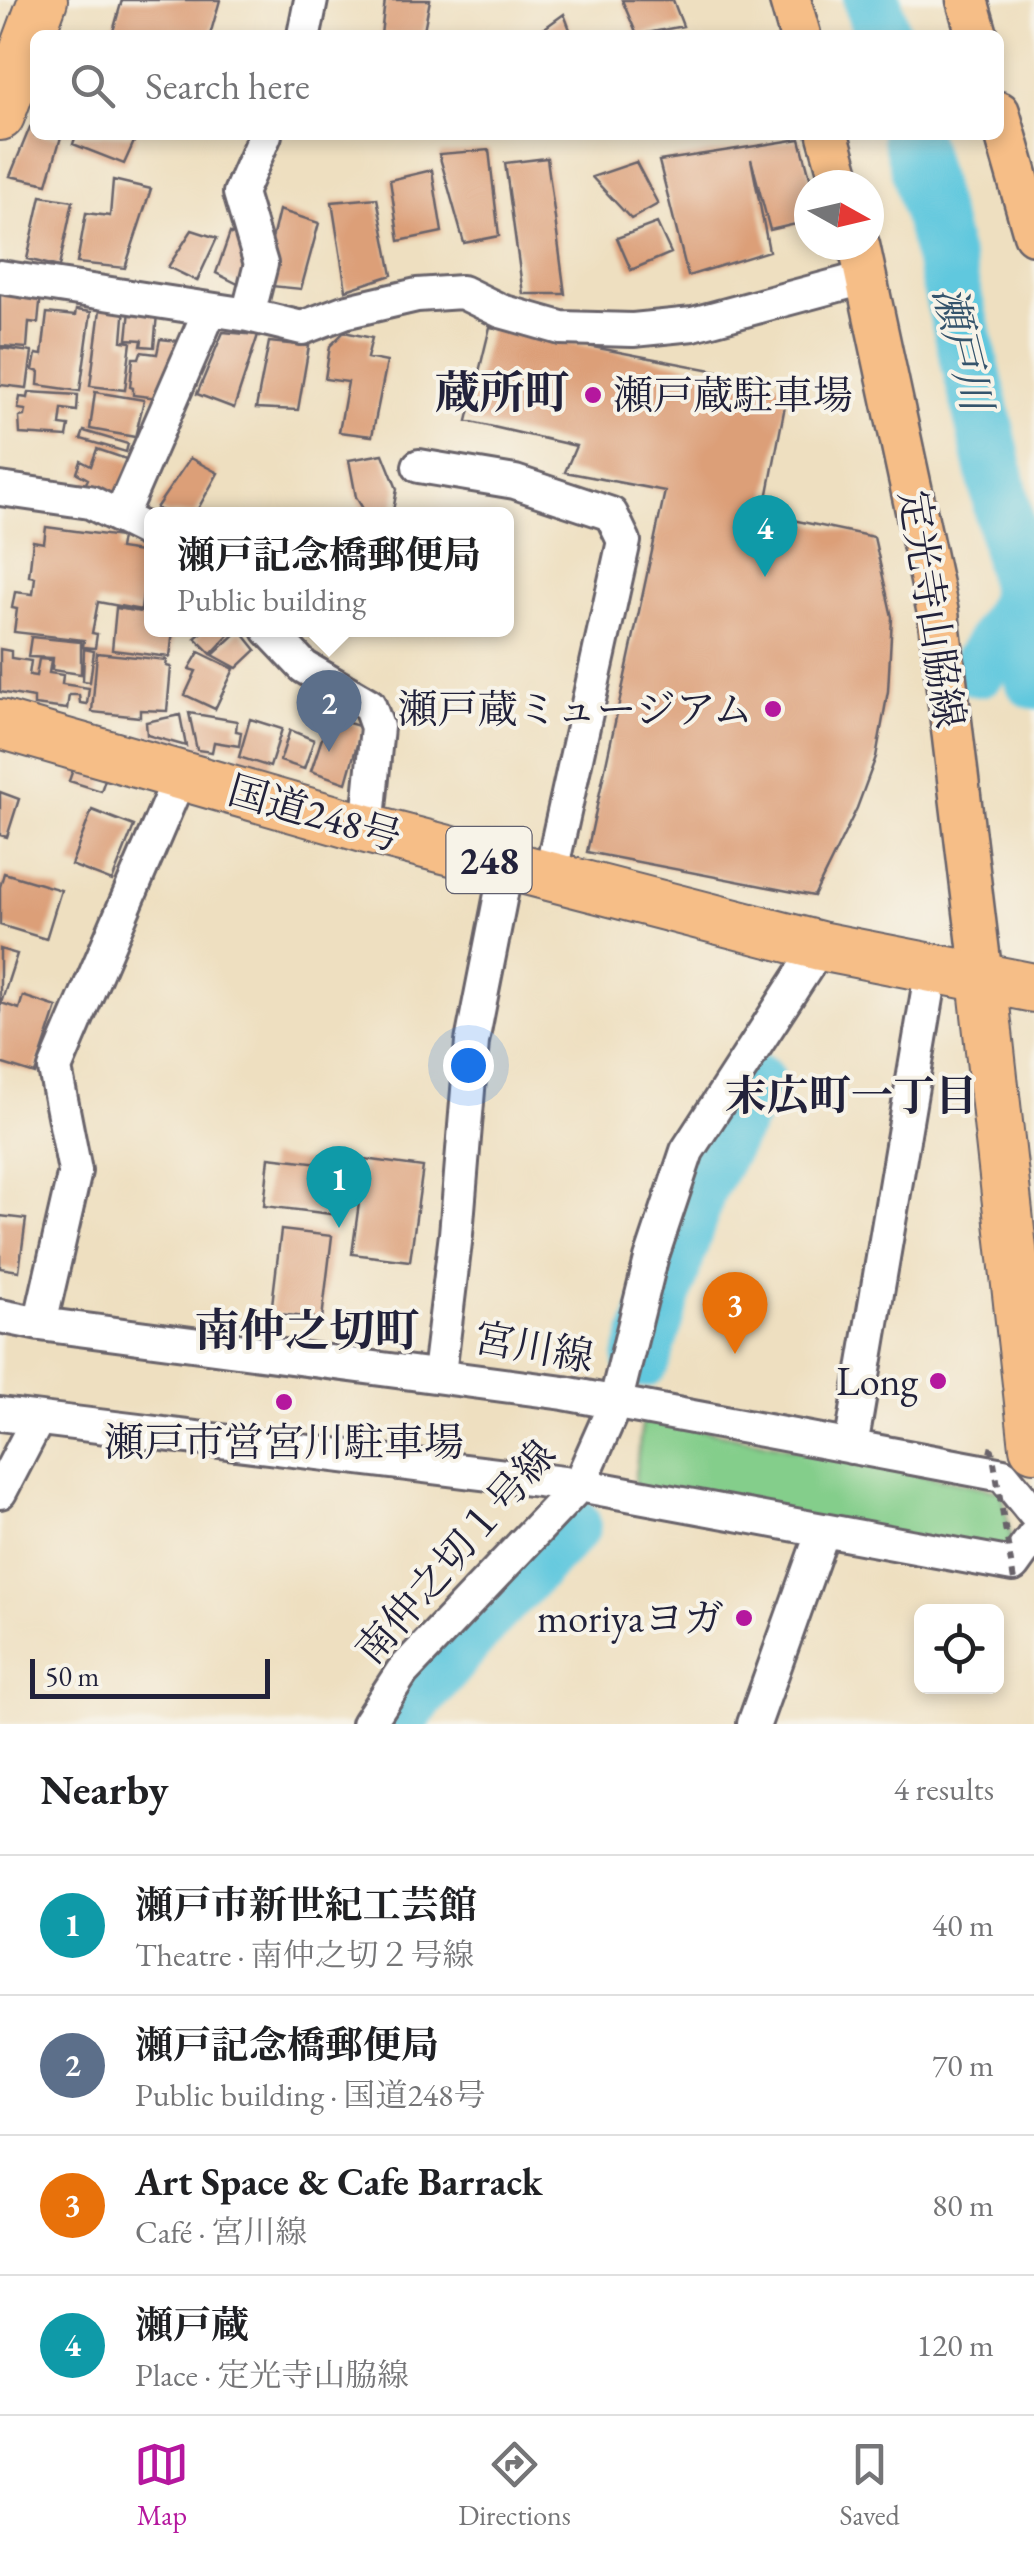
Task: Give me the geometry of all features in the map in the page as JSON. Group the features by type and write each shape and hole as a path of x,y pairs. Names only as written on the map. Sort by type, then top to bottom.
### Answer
{"highway":[{"path":"32,30 43,0"},
{"path":"0,116 30,35"},
{"name":"国道248号","path":"0,724 367,830 820,946 1011,984"},
{"path":"1011,984 1011,1448"}],"main road":[{"path":"790,0 799,30"},
{"path":"967,0 976,30"},
{"path":"1004,129 1034,234"},
{"path":"829,140 838,170"},
{"name":"定光寺山脇線","path":"863,261 1011,984"}],"street":[{"path":"305,30 311,0"},
{"path":"248,316 261,264 240,194 263,140"},
{"path":"0,277 302,328 344,312 418,296 462,292 501,311 562,328 633,330 693,324 863,261"},
{"path":"120,517 210,310"},
{"path":"419,466 515,482 612,514 624,541 528,870 472,1042 456,1234 439,1374"},
{"path":"0,489 90,502 144,529"},
{"path":"276,637 304,667 368,705 377,727 367,830"},
{"path":"40,1324 74,1171 56,1069 181,774"},
{"name":"南仲之切１号線","path":"368,1724 402,1672 579,1486 616,1404 652,1259 687,1151 820,946"},
{"path":"851,1447 932,968"},
{"name":"宮川線","path":"0,1316 564,1392 1004,1475 1034,1513"},
{"path":"0,1414 579,1486 1014,1565 1034,1536"},
{"path":"0,1492 38,1419"},
{"path":"754,1724 823,1531"}],"path":[{"path":"1011,1448 992,1450 1014,1581"}],"green space":[{"path":"643,1418 1002,1491 1016,1564 633,1489"}],"building":[{"path":"122,0 220,0 211,30 113,30"},
{"path":"385,0 430,0 424,30 382,30"},
{"path":"622,0 673,0 683,26 635,30"},
{"path":"564,14 570,30 542,30"},
{"path":"30,127 30,140 60,140 47,184 10,176"},
{"path":"74,140 135,140 124,164 73,144"},
{"path":"800,140 808,170 794,170 794,224 770,230 751,159 769,251 688,276 659,161"},
{"path":"489,150 499,236 464,243 439,154"},
{"path":"547,158 565,294 523,294 505,163"},
{"path":"636,162 658,204 631,219 592,177"},
{"path":"432,170 442,232 399,241 390,180"},
{"path":"113,180 151,189 125,268 77,263 86,213 110,216"},
{"path":"41,196 73,201 59,267 27,259"},
{"path":"377,198 392,275 346,290 332,202"},
{"path":"279,210 319,223 301,289 261,285"},
{"path":"657,223 671,253 631,270 617,238"},
{"path":"192,230 217,238 197,281 168,267"},
{"path":"230,233 253,244 242,286 216,273"},
{"path":"0,289 41,293 38,323 29,322 27,348 0,346"},
{"path":"101,302 125,305 122,341 131,342 125,390 90,386"},
{"path":"76,310 91,312 80,391 38,385 39,372 33,370 36,354 42,355 47,313 75,316"},
{"path":"130,310 157,314 154,347 141,346 142,340 127,339"},
{"path":"490,327 789,385 764,514 874,537 892,617 888,691 876,757 857,808 814,896 587,852 665,491 565,472 576,446 467,421"},
{"path":"223,332 258,335 234,408 197,394"},
{"path":"344,332 372,338 367,358 387,362 372,436 339,432 348,382 325,379 330,346"},
{"path":"160,339 179,341 168,380 162,379 159,398 133,395 133,358 139,358 141,352 157,354"},
{"path":"269,342 309,346 298,410 256,408"},
{"path":"0,348 32,352 27,388 0,385"},
{"path":"29,392 78,395 77,411 62,409 60,425 69,426 67,437 20,434 19,417 25,416 26,410 18,409 20,397 28,398"},
{"path":"95,392 144,400 135,437 90,429"},
{"path":"84,431 128,444 126,452 81,439"},
{"path":"97,449 132,461 117,501 83,489 88,479 77,473 81,461 91,466"},
{"path":"383,454 397,489 394,507 362,507 356,497 349,460"},
{"path":"190,458 218,473 199,507 157,507"},
{"path":"46,527 121,537 119,549 144,552 141,610 98,602 92,633 97,634 95,648 83,647 84,640 14,632 15,592 33,594 35,577 29,576 33,541 44,543"},
{"path":"144,598 144,637 172,637 170,657 112,650 116,608 142,612"},
{"path":"31,637 81,642 81,674 52,670 53,658 28,657"},
{"path":"196,637 227,637 211,654"},
{"path":"232,637 246,637 256,650 237,668 213,655"},
{"path":"0,649 11,651 11,658 31,661 29,675 36,676 39,659 51,660 49,673 63,675 62,684 89,688 87,704 80,703 79,695 69,695 67,709 34,705 34,698 0,692"},
{"path":"84,649 94,651 90,682 83,681"},
{"path":"199,652 234,669 215,709 185,695 196,671 189,669"},
{"path":"97,653 167,660 166,666 171,667 167,711 140,710 140,717 92,712"},
{"path":"189,713 237,721 236,731 241,732 239,746 214,742 212,752 197,750"},
{"path":"180,715 186,746 147,735 146,722"},
{"path":"329,717 362,727 346,783 311,771"},
{"path":"250,719 282,729 270,767 239,757"},
{"path":"290,730 314,740 304,769 280,761"},
{"path":"77,758 109,768 101,791 69,781"},
{"path":"0,792 19,799 7,837 0,835"},
{"path":"92,810 134,826 112,881 71,865"},
{"path":"4,873 61,890 46,939 0,925"},
{"path":"0,949 17,954 1,1003 19,1009 23,996 57,1007 35,1074 0,1063"},
{"path":"269,1157 346,1166 340,1215 264,1206"},
{"path":"365,1159 423,1167 410,1261 352,1254"},
{"path":"0,1216 26,1219 19,1271 0,1268"},
{"path":"281,1230 332,1236 322,1319 271,1313"}],"waterway":[{"name":"瀬戸川","path":"872,0 881,30"},
{"name":"瀬戸川","path":"911,140 980,406 1034,680"},
{"path":"979,668 1021,599"},
{"path":"642,1359 699,1185 757,1083"},
{"path":"393,1724 486,1614 572,1525"}],"place":[{"name":"瀬戸蔵駐車場","path":"593,395"},
{"name":"瀬戸蔵","path":"765,577"},
{"name":"瀬戸蔵ミュージアム","path":"773,709"},
{"name":"瀬戸記念橋郵便局","path":"329,752"},
{"name":"瀬戸市新世紀工芸館","path":"339,1228"},
{"name":"Art Space & Cafe Barrack","path":"735,1354"},
{"name":"Long","path":"938,1381"},
{"name":"瀬戸市営宮川駐車場","path":"284,1402"},
{"name":"moriyaヨガ","path":"744,1618"}],"district":[{"name":"蔵所町","path":"502,392"},
{"name":"末広町一丁目","path":"851,1095"},
{"name":"南仲之切町","path":"307,1330"}]}
